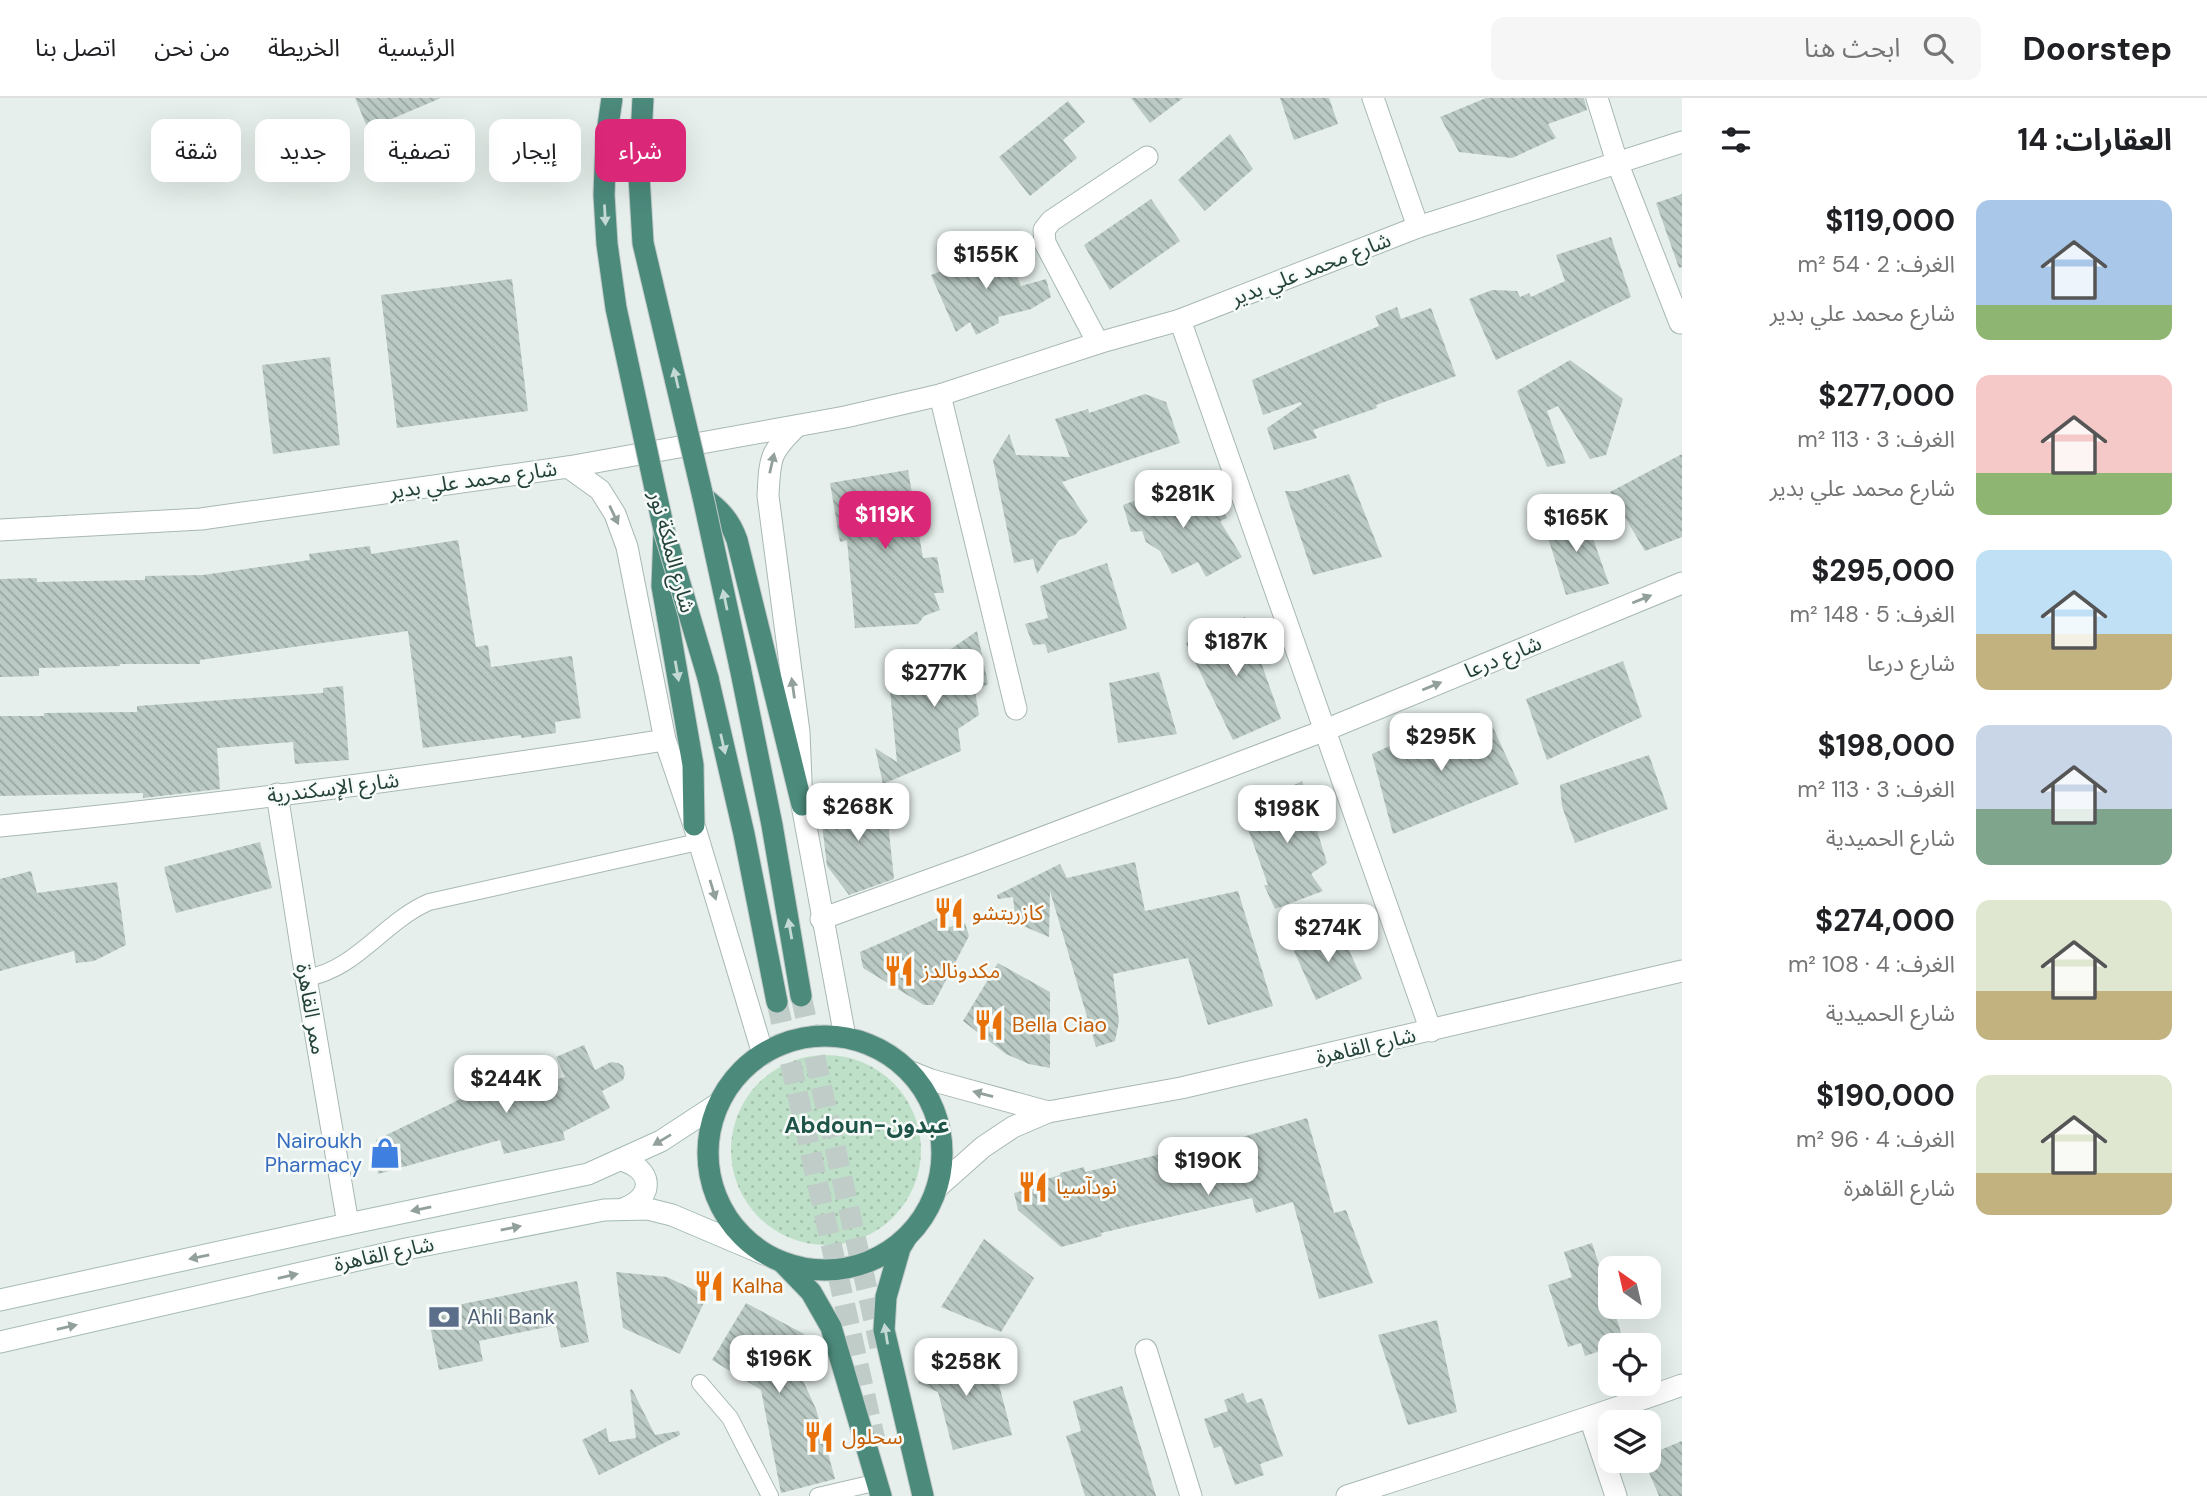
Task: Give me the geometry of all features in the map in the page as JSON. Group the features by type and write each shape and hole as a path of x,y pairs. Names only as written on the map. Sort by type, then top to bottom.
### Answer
{"highway":[{"name":"شارع الملكة نور","path":"612,98 606,140 604,195 607,244 616,308 664,530 708,678 744,834 777,1002"},
{"name":"شارع الملكة نور","path":"643,98 639,176 643,243 740,667 772,825 801,996"},
{"path":"703,497 724,514 734,533 749,581 802,805"},
{"path":"664,530 662,586 694,765 696,834"},
{"path":"879,1489 831,1327 811,1292 774,1258 738,1232 719,1203 709,1170 709,1136 719,1103 745,1068 763,1054 789,1042 817,1036 845,1037 881,1049 911,1072 929,1097 940,1126 943,1157 938,1187 926,1214 900,1248 886,1297 884,1330 923,1496"},
{"path":"774,1258 815,1270 849,1268 880,1257 907,1237"}],"street":[{"path":"1373,98 1419,228"},
{"path":"1597,98 1617,162 1680,323"},
{"name":"شارع محمد علي بدير","path":"0,530 201,519 568,467 845,417 940,395 1098,343 1180,320 1419,228 1682,142"},
{"path":"1098,343 1045,243 1044,230 1051,221 1147,157"},
{"path":"1180,320 1431,1031"},
{"path":"940,395 1016,709"},
{"path":"797,426 777,445 769,465 768,496 799,732 802,805 845,1037"},
{"name":"شارع الملكة نور","path":"568,467 600,490 619,525 627,547 665,740 763,1054"},
{"name":"شارع درعا","path":"821,919 1323,731 1682,583"},
{"name":"شارع الإسكندرية","path":"0,826 124,815 459,772 665,740"},
{"name":"ممر القاهرة","path":"277,794 348,1224"},
{"name":"شارع القاهرة","path":"938,1187 983,1146 1013,1127 1048,1112 1181,1088 1682,971"},
{"name":"شارع القاهرة","path":"911,1072 1048,1112"},
{"name":"شارع القاهرة","path":"0,1300 588,1174 661,1140 719,1103"},
{"path":"621,1160 640,1170 647,1183 646,1191 639,1201 625,1208"},
{"name":"شارع القاهرة","path":"0,1342 406,1249 580,1214 625,1208 648,1209 672,1215 774,1258"},
{"path":"1146,1350 1191,1496"},
{"path":"1347,1496 1542,1431 1590,1418 1682,1385"},
{"path":"1590,1418 1616,1496"}],"lane":[{"path":"306,978 321,975 347,962 407,914 429,902 696,834"},
{"path":"700,1383 730,1418 770,1496"},
{"path":"818,1496 879,1489"}],"green space":[{"path":"826,1055 862,1062 893,1083 914,1114 921,1150 914,1186 893,1217 862,1238 826,1245 790,1238 759,1217 738,1186 731,1150 738,1114 759,1083 790,1062"}],"building":[{"path":"355,98 441,98 392,119 364,119"},
{"path":"1131,98 1183,98 1150,123"},
{"path":"1280,98 1329,98 1338,124 1294,140"},
{"path":"1486,98 1584,98 1587,110 1548,124 1556,138 1512,158 1459,152 1440,117"},
{"path":"1068,101 1085,122 1063,140 1077,158 1030,196 999,157"},
{"path":"1230,134 1253,169 1205,211 1178,180"},
{"path":"1682,194 1682,267 1679,268 1656,203"},
{"path":"1151,199 1180,241 1110,290 1084,245"},
{"path":"1611,237 1631,297 1496,360 1469,299 1492,290 1517,291 1520,297 1529,293 1531,297 1565,281 1556,255"},
{"path":"1005,247 1021,286 1046,279 1051,297 1031,309 998,317 999,323 976,335 970,322 956,332 931,275"},
{"path":"512,279 528,411 397,428 381,295"},
{"path":"1397,307 1401,319 1431,308 1456,376 1313,430 1317,438 1274,450 1267,428 1302,404 1301,402 1263,415 1252,380 1379,326 1375,316"},
{"path":"330,357 340,445 273,454 262,365"},
{"path":"1570,360 1623,399 1606,455 1590,459 1558,406 1547,411 1566,463 1547,467 1517,391"},
{"path":"1145,394 1166,402 1180,443 1062,482 1088,521 1075,535 1059,540 1037,574 1033,559 1014,563 993,460 1009,434 1016,455 1070,457 1055,419 1088,409 1089,413"},
{"path":"1682,454 1682,537 1645,551 1610,492"},
{"path":"908,470 923,558 937,557 944,593 934,593 940,610 924,616 918,624 855,628 847,540 840,542 830,483"},
{"path":"1349,474 1382,557 1313,575 1285,491 1297,491"},
{"path":"1154,489 1185,490 1199,507 1216,501 1227,518 1220,521 1242,557 1206,577 1198,562 1172,574 1160,551 1146,542 1142,531 1131,532 1123,505 1150,495"},
{"path":"1583,510 1609,584 1566,595 1544,525"},
{"path":"458,540 476,647 488,645 491,667 572,656 581,718 555,722 556,733 423,748 408,631 200,660 200,664 39,668 39,676 0,677 0,579 37,578 37,582 145,580 145,576 203,575 310,560 309,554 370,546 371,554"},
{"path":"1107,563 1127,629 1048,653 1045,644 1033,645 1025,624 1048,618 1040,586"},
{"path":"1245,617 1281,719 1233,740 1186,643"},
{"path":"977,631 988,684 975,692 979,715 958,729 961,751 883,784 875,748 897,762 890,691"},
{"path":"1623,661 1642,717 1547,760 1526,699"},
{"path":"1159,672 1177,734 1118,743 1109,683"},
{"path":"343,686 349,760 295,764 293,742 217,748 220,789 143,798 143,793 0,796 0,716 137,712 137,706 323,693 323,688"},
{"path":"1489,719 1519,784 1393,834 1372,754 1405,739"},
{"path":"1649,755 1668,809 1575,843 1562,806 1560,785"},
{"path":"1302,781 1327,863 1311,874 1323,891 1275,909 1264,885 1268,885 1242,812"},
{"path":"885,795 894,879 849,895 827,866 820,808"},
{"path":"260,842 272,888 176,913 164,867"},
{"path":"1135,862 1145,911 1238,891 1273,1006 1208,1025 1188,958 1113,974 1119,1021 1115,1041 1096,1047 1050,891 1049,937 1016,923 1013,897 998,899 997,895 1060,864 1067,878"},
{"path":"31,871 37,893 117,882 126,945 94,961 76,963 74,951 0,971 0,879"},
{"path":"949,913 945,928 965,923 969,936 933,1005 924,1005 863,968 860,952"},
{"path":"1339,928 1362,979 1316,1000 1294,951"},
{"path":"998,963 1050,992 1050,1068 1029,1064 1006,1054 963,1021"},
{"path":"584,1045 595,1070 611,1062 623,1066 625,1074 623,1080 602,1091 610,1108 563,1132 565,1140 504,1154 500,1140 378,1174 376,1140 514,1073 519,1090 565,1077 556,1057"},
{"path":"1307,1118 1334,1213 1346,1210 1373,1283 1319,1299 1293,1202 1256,1213 1252,1198 1101,1233 1102,1236 1061,1247 1018,1210 1014,1193 1037,1187 1036,1182 1060,1173 1084,1167 1085,1172 1208,1143 1209,1147"},
{"path":"984,1239 1034,1278 1001,1332 941,1307"},
{"path":"1592,1243 1598,1262 1598,1320 1617,1320 1621,1333 1598,1333 1598,1352 1585,1356 1581,1343 1568,1347 1548,1285 1572,1277 1564,1252"},
{"path":"616,1272 667,1277 707,1296 680,1354 623,1328"},
{"path":"577,1281 589,1342 561,1348 556,1325 479,1341 483,1361 439,1370 427,1311"},
{"path":"746,1303 804,1334 795,1363 816,1409 835,1479 781,1493 761,1390 712,1360"},
{"path":"1437,1320 1457,1412 1408,1425 1378,1335"},
{"path":"933,1344 996,1373 1012,1435 953,1450 938,1392 918,1383"},
{"path":"1122,1386 1156,1496 1085,1496 1066,1436 1081,1431 1073,1401"},
{"path":"632,1389 655,1435 679,1431 680,1435 599,1475 582,1440 606,1428 609,1442 636,1438"},
{"path":"1243,1393 1247,1403 1262,1398 1283,1456 1260,1464 1264,1475 1235,1485 1221,1446 1214,1448 1204,1419 1228,1411 1224,1400"},
{"path":"1682,1441 1682,1496 1659,1496 1649,1473 1661,1473 1661,1450"}],"tunnel":[{"path":"801,996 880,1347"},
{"path":"777,1002 878,1454"}],"place":[{"name":"كازريتشو","path":"949,913"},
{"name":"مكدونالدز","path":"899,971"},
{"name":"Bella Ciao","path":"989,1025"},
{"name":"Nairoukh Pharmacy","path":"385,1153"},
{"name":"نودآسيا","path":"1033,1187"},
{"name":"Kalha","path":"709,1286"},
{"name":"Ahli Bank","path":"444,1317"},
{"name":"سحلول","path":"819,1437"}],"district":[{"name":"Abdoun-عبدون","path":"867,1125"}]}
